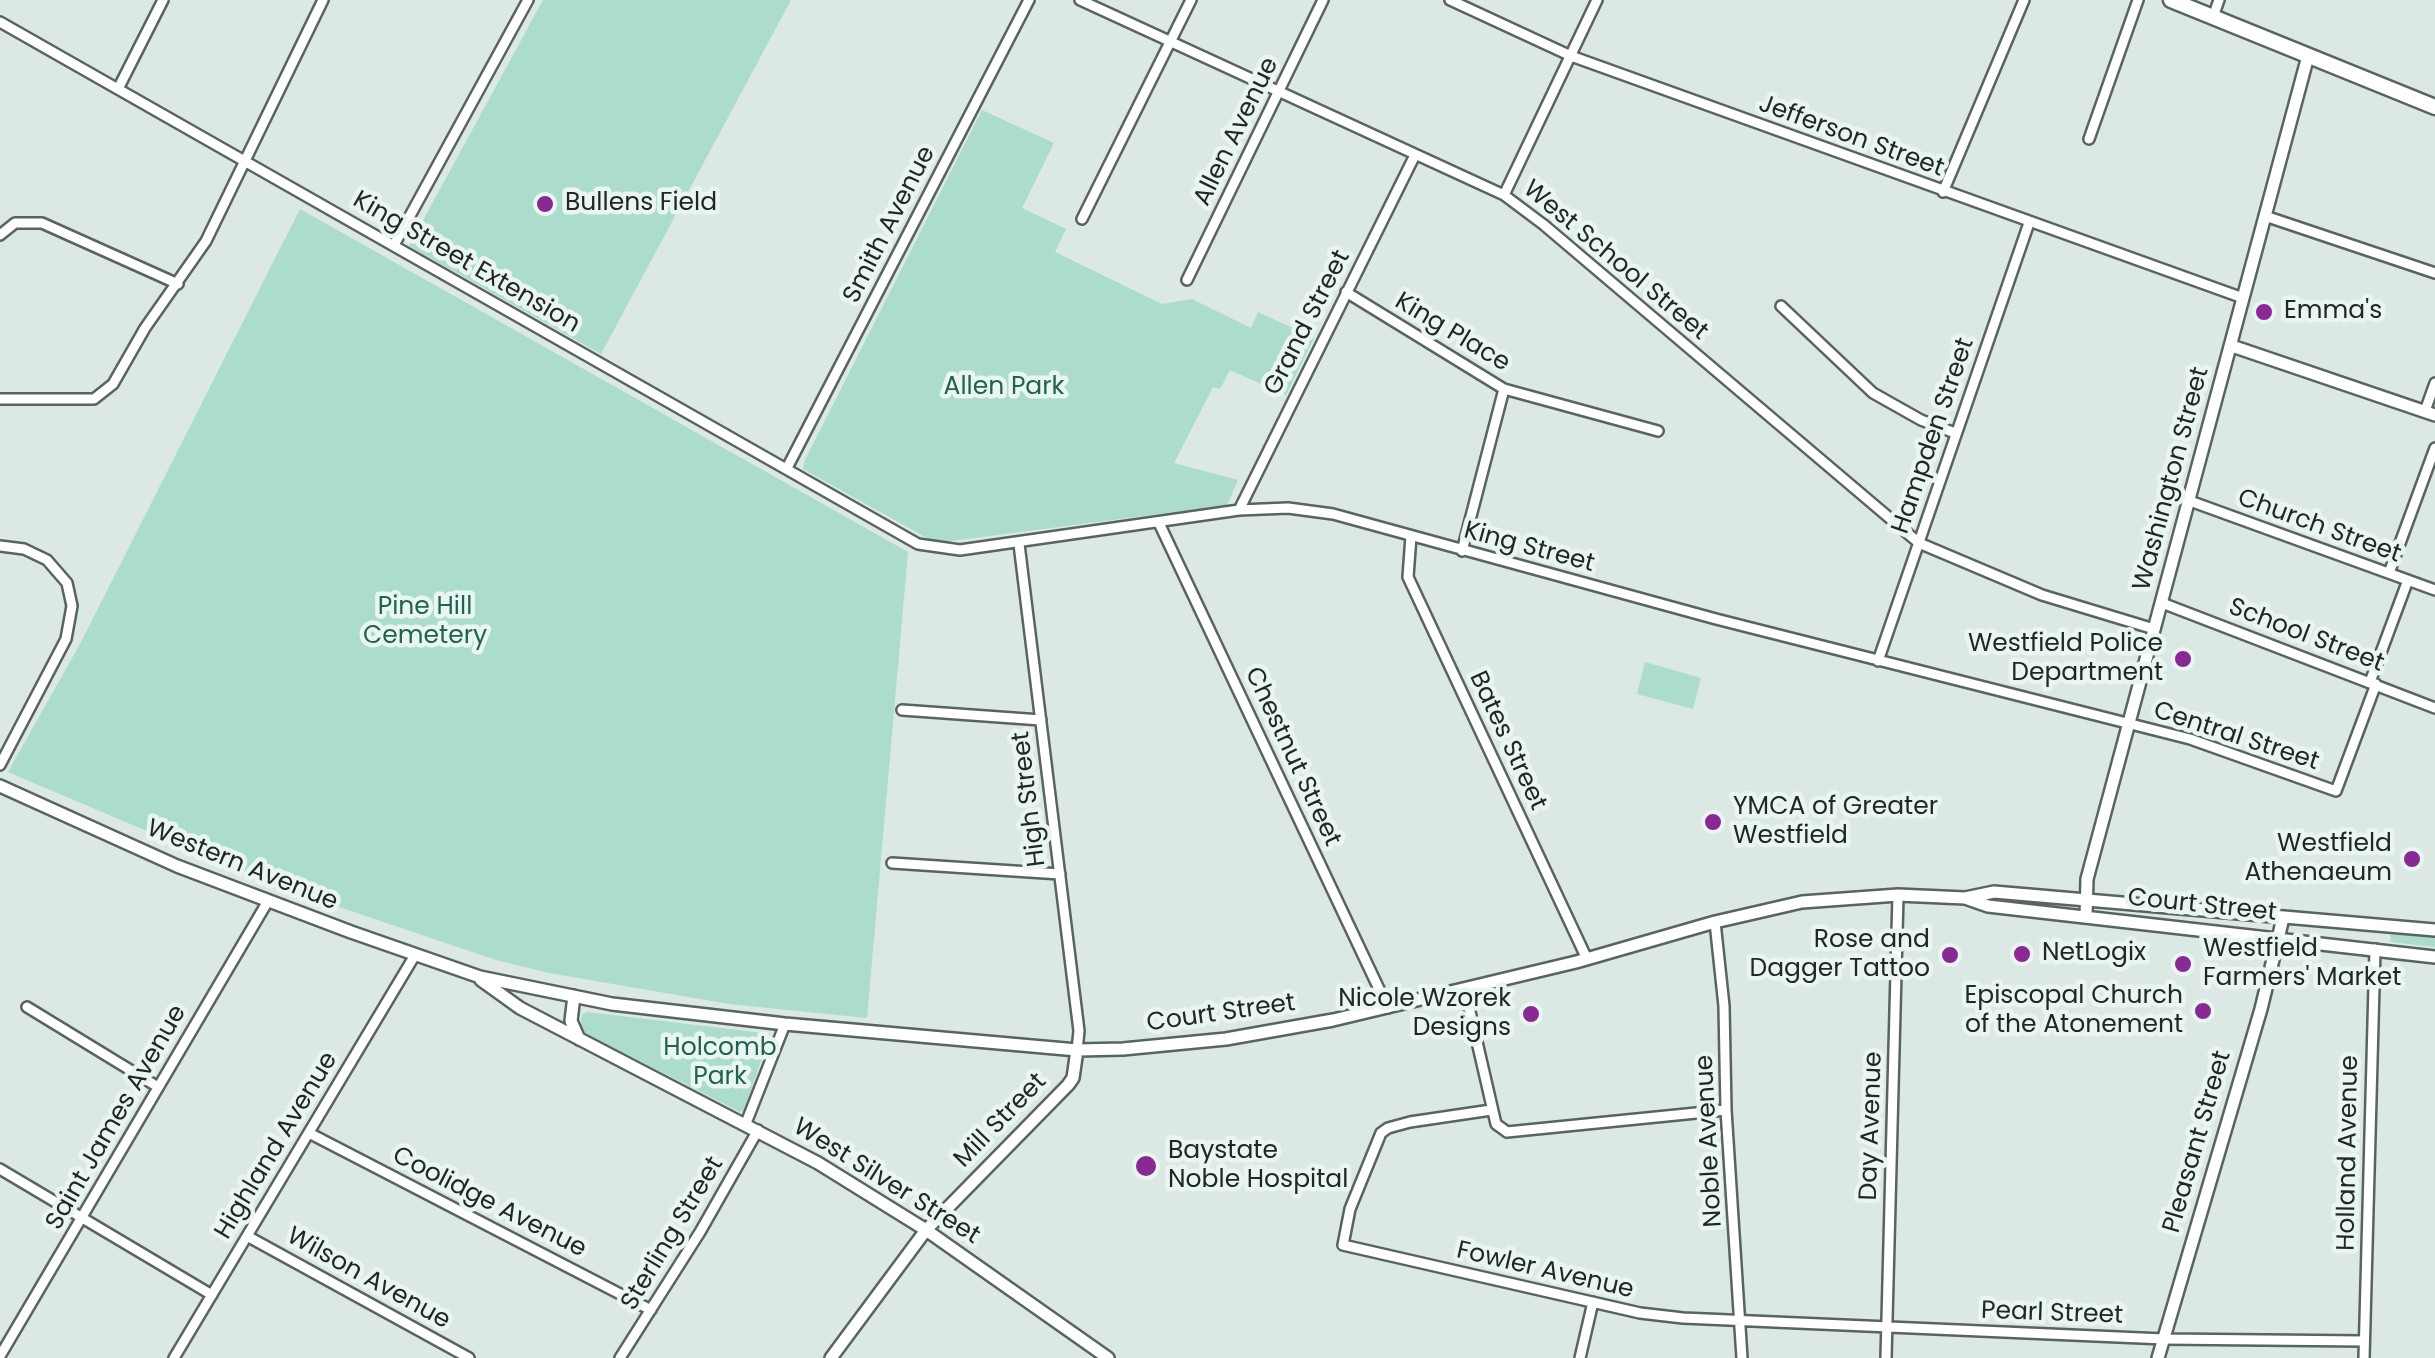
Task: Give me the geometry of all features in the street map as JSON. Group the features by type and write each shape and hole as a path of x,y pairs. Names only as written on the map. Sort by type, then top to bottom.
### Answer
{"main road":[{"path":"2172,0 2435,107"},
{"name":"Washington Street","path":"2086,916 2087,879 2308,56"},
{"path":"2232,346 2430,413"},
{"name":"Western Avenue","path":"0,786 159,858 473,975"},
{"name":"Court Street","path":"473,975 612,1004 785,1024 1077,1050 1123,1049 1234,1038 1388,1008 1802,902 1898,895 1965,898 1994,892 2435,930"},
{"name":"Court Street","path":"1965,898 1988,906 2435,957"},
{"path":"2184,928 2185,907"},
{"name":"Pleasant Street","path":"2158,1358 2283,918"},
{"path":"2375,949 2378,926"},
{"name":"West Silver Street","path":"473,975 520,1008 579,1040 818,1162 926,1230 1108,1358"},
{"path":"574,996 571,1021 579,1040"},
{"name":"Mill Street","path":"831,1358 926,1230 1068,1085 1073,1078 1077,1050"}],"street":[{"path":"118,89 163,0"},
{"path":"0,400 83,399 102,395 113,384 145,328 206,241 323,0"},
{"path":"394,245 528,0"},
{"name":"Smith Avenue","path":"787,468 1029,0"},
{"name":"West School Street","path":"1080,0 1504,195 1919,543 2023,588 2154,629"},
{"path":"1082,219 1191,0"},
{"name":"Allen Avenue","path":"1188,280 1324,0"},
{"name":"Jefferson Street","path":"1450,0 1571,56 2243,298"},
{"path":"1504,195 1597,0"},
{"path":"1944,192 2024,0"},
{"path":"2089,139 2138,0"},
{"path":"2213,17 2219,0"},
{"name":"King Street Extension","path":"0,22 912,540"},
{"name":"Grand Street","path":"1238,510 1415,155"},
{"path":"2266,216 2435,273"},
{"path":"0,234 15,224 42,222 178,284"},
{"name":"Hampden Street","path":"1878,661 2028,223"},
{"name":"King Place","path":"1346,292 1504,389 1658,431"},
{"path":"1781,306 1873,393 1921,420 1955,432"},
{"path":"2430,413 2435,382"},
{"path":"1462,552 1504,389"},
{"path":"2389,574 2435,448"},
{"name":"Church Street","path":"2190,501 2435,590"},
{"name":"King Street","path":"912,540 946,550 1019,544 1238,510 1288,508 1333,514 1462,552 2129,724"},
{"name":"Chestnut Street","path":"1158,523 1388,1008"},
{"name":"Bates Street","path":"1411,536 1408,577 1588,959"},
{"name":"High Street","path":"1019,544 1079,1031 1077,1050"},
{"path":"0,546 24,549 47,560 67,584 72,606 66,639 0,765"},
{"path":"2373,683 2408,580"},
{"name":"School Street","path":"2162,603 2435,708"},
{"name":"Central Street","path":"2129,724 2190,739 2336,791 2373,683"},
{"path":"902,710 1041,720"},
{"path":"892,863 1060,874"},
{"name":"Day Avenue","path":"1886,1358 1898,895"},
{"name":"Saint James Avenue","path":"0,1356 268,901"},
{"name":"Noble Avenue","path":"1714,922 1724,1006 1726,1110 1742,1358"},
{"name":"Holland Avenue","path":"2364,1358 2375,949"},
{"name":"Highland Avenue","path":"174,1358 415,955"},
{"path":"1464,990 1491,1110 1496,1124 1507,1132 1726,1110"},
{"path":"27,1007 158,1087"},
{"path":"746,1123 785,1024"},
{"name":"Fowler Avenue","path":"1491,1110 1388,1128 1376,1141 1362,1175 1350,1209 1344,1245 1640,1313 1740,1319"},
{"name":"Sterling Street","path":"620,1358 758,1130"},
{"name":"Coolidge Avenue","path":"308,1133 651,1310"},
{"path":"0,1169 212,1295"},
{"name":"Wilson Avenue","path":"247,1236 469,1358"},
{"path":"1580,1358 1593,1302"},
{"name":"Pearl Street","path":"1740,1319 2164,1339 2364,1342"}],"green space":[{"path":"543,0 791,0 601,354 409,246"},
{"name":"Allen Park","path":"982,110 1054,143 1022,208 1066,229 1055,252 1162,304 1192,299 1251,328 1258,312 1314,338 1286,395 1230,370 1220,389 1213,387 1174,463 1238,480 1227,505 936,543 803,469"},
{"name":"Pine Hill Cemetery","path":"300,209 908,552 867,1018 729,1004 496,960 271,884 8,772 80,644"},
{"path":"1645,662 1701,678 1693,709 1637,694"},
{"path":"2390,935 2435,937 2435,947 2391,942"},
{"name":"Holcomb Park","path":"587,1012 763,1033 769,1038 744,1110 740,1112 589,1035 580,1028 582,1015"}],"place":[{"name":"Bullens Field","path":"545,204"},
{"name":"Emma's","path":"2264,312"},
{"name":"Westfield Police Department","path":"2183,659"},
{"name":"YMCA of Greater Westfield","path":"1713,822"},
{"name":"Westfield Athenaeum","path":"2412,859"},
{"name":"NetLogix","path":"2022,954"},
{"name":"Rose and Dagger Tattoo","path":"1950,955"},
{"name":"Westfield Farmers' Market","path":"2183,964"},
{"name":"Episcopal Church of the Atonement","path":"2203,1011"},
{"name":"Nicole Wzorek Designs","path":"1531,1014"},
{"name":"Baystate Noble Hospital","path":"1146,1166"}]}
